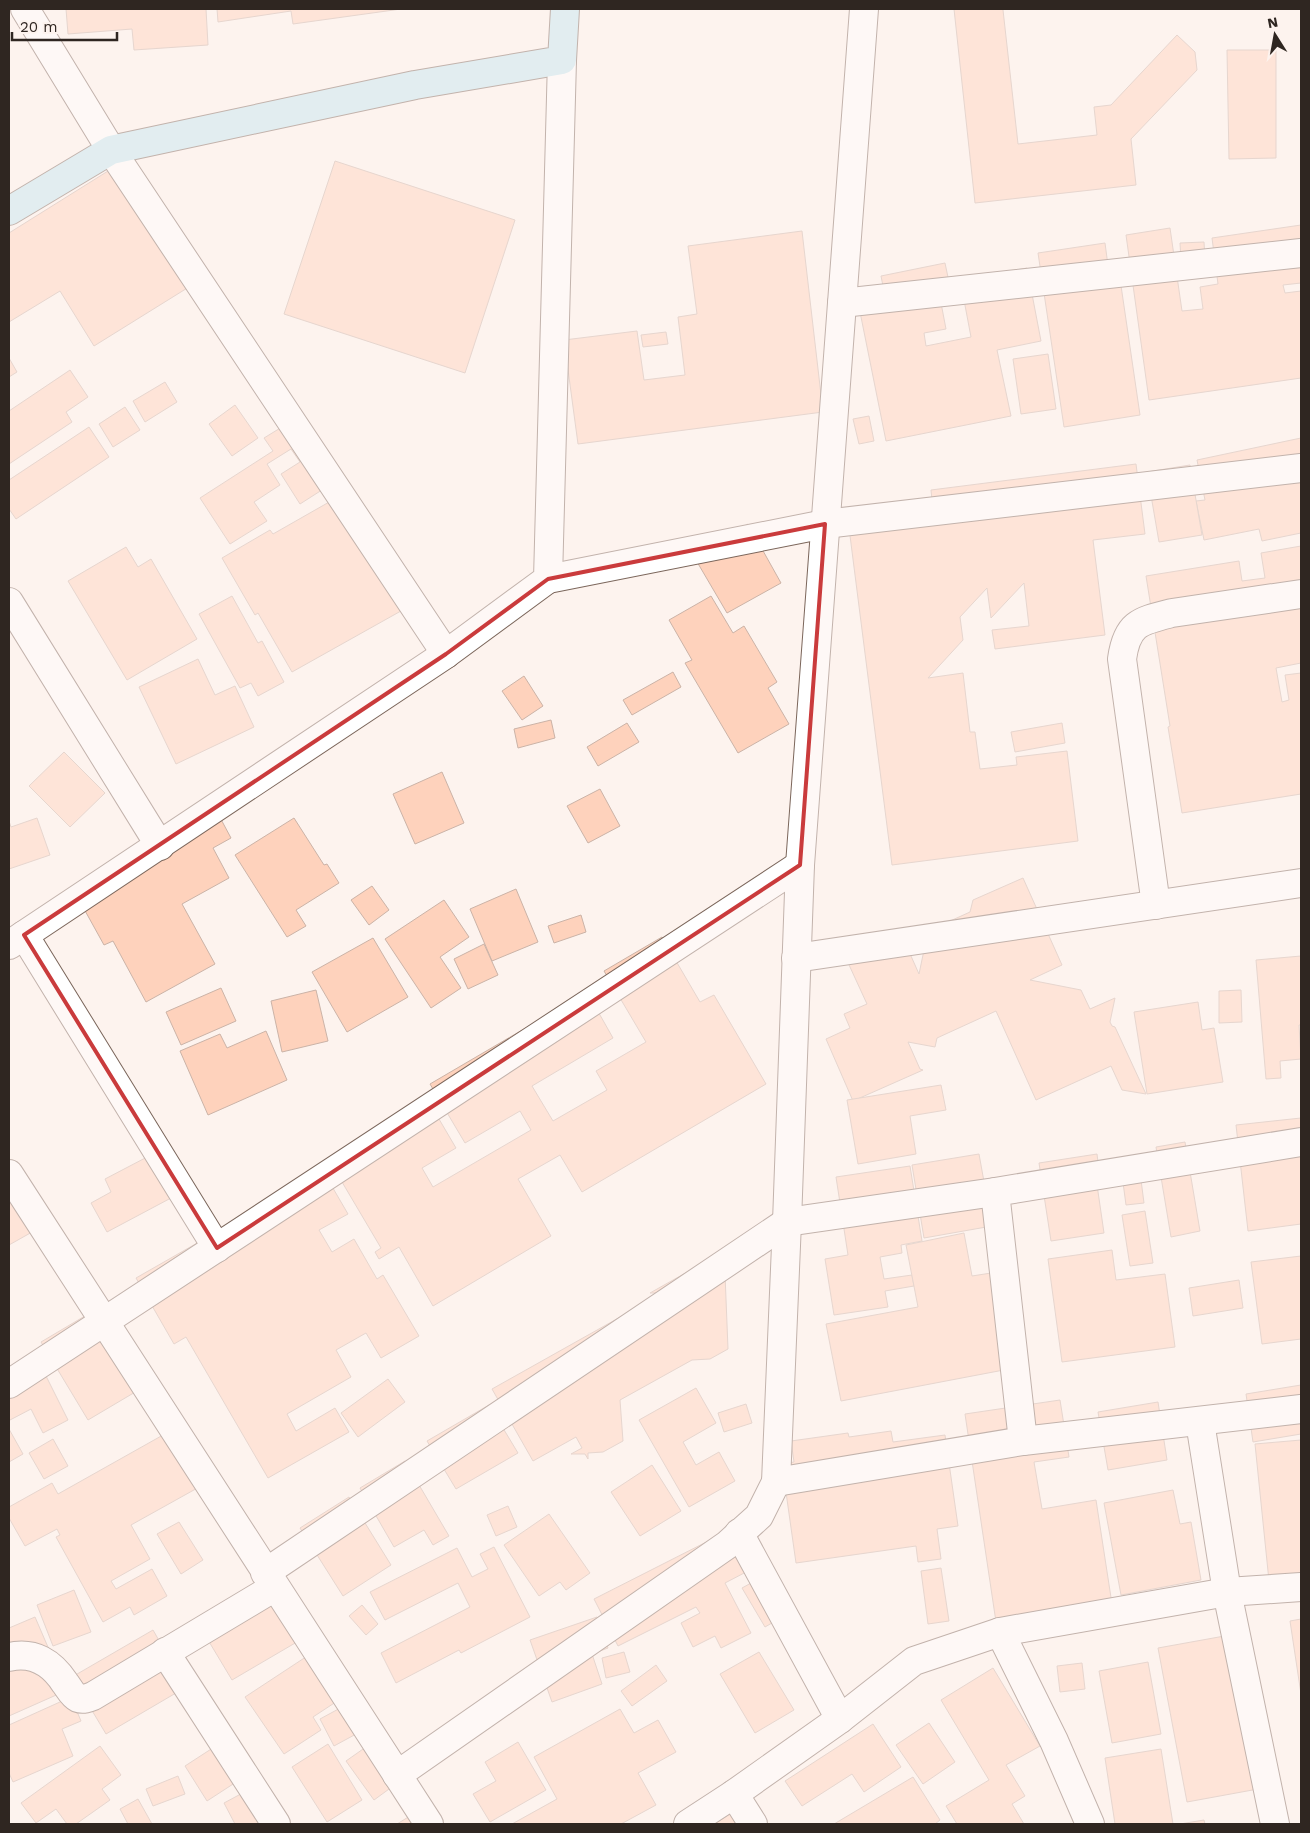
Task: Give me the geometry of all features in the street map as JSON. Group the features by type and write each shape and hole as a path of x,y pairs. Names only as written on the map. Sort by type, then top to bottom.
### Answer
{"main road":[{"path":"9,211 111,150 415,85 562,60 565,9"}],"street":[{"path":"26,9 111,150 446,654"},
{"path":"397,1775 726,1544 759,1516 776,1482 800,865 864,9"},
{"path":"548,579 562,60"},
{"path":"842,303 1301,253"},
{"path":"217,1248 16,940 446,654 548,579 825,524 1301,468"},
{"path":"1156,904 1122,659 1124,643 1129,632 1137,625 1172,613 1301,594"},
{"path":"9,602 160,846"},
{"path":"9,1384 800,865"},
{"path":"796,958 1301,883"},
{"path":"9,1657 22,1655 40,1658 58,1673 77,1698 84,1699 93,1696 165,1652 787,1222 995,1192 1301,1142"},
{"path":"9,1174 429,1824"},
{"path":"995,1192 1024,1441"},
{"path":"776,1482 1024,1441 1301,1409"},
{"path":"1200,1422 1227,1592 1275,1824"},
{"path":"739,1533 840,1719"},
{"path":"688,1824 840,1719 914,1660 1000,1632 1227,1592 1301,1586"},
{"path":"1000,1632 1054,1741 1090,1824"},
{"path":"165,1652 276,1824"},
{"path":"734,1794 753,1824"}],"highlighted area":[{"path":"825,524 800,865 217,1248 24,935 446,654 548,579"}],"building":[{"path":"66,9 206,9 208,45 134,50 132,29 68,34"},
{"path":"217,9 401,9 293,24 291,11 218,22"},
{"path":"954,9 1004,9 1018,144 1097,135 1094,107 1111,105 1177,35 1195,52 1197,70 1131,139 1136,185 975,203"},
{"path":"1227,50 1276,50 1276,158 1229,159"},
{"path":"132,156 205,277 94,346 60,291 9,322 9,233"},
{"path":"335,161 515,220 465,373 284,314"},
{"path":"1301,225 1301,283 1283,285 1285,293 1301,291 1301,378 1149,400 1126,235 1170,228 1182,311 1203,309 1200,287 1218,284 1212,238"},
{"path":"802,231 823,412 578,444 564,340 637,331 644,380 685,375 678,317 697,314 688,246"},
{"path":"1204,242 1206,276 1182,277 1180,243"},
{"path":"1105,243 1109,273 1119,272 1140,415 1064,427 1038,253"},
{"path":"945,263 953,301 941,303 946,329 924,333 926,346 971,337 964,300 994,274 1027,268 1041,341 997,350 1011,416 886,441 859,307 886,301 881,276"},
{"path":"666,332 668,344 643,347 641,335"},
{"path":"1048,354 1056,409 1021,414 1013,359"},
{"path":"9,358 17,372 9,377"},
{"path":"70,370 88,397 66,412 72,422 9,464 9,411"},
{"path":"165,382 177,402 145,422 133,401"},
{"path":"235,405 258,438 232,456 209,424"},
{"path":"125,407 140,430 113,447 99,424"},
{"path":"869,416 874,441 859,444 853,419"},
{"path":"295,419 336,481 300,504 281,474 300,462 291,449 267,464 280,485 254,502 267,521 230,544 200,498 273,451 264,438"},
{"path":"89,427 109,457 16,519 9,509 9,480"},
{"path":"1301,438 1301,533 1262,541 1259,529 1204,540 1196,501 1205,500 1197,460"},
{"path":"1136,464 1145,534 1093,540 1105,635 995,649 992,630 1029,626 1024,583 991,618 987,588 960,617 963,640 928,678 963,673 970,732 975,732 980,769 1017,765 1016,757 1067,751 1078,841 892,865 848,520 933,510 931,490"},
{"path":"1190,465 1202,535 1159,542 1147,472"},
{"path":"352,489 417,602 292,672 258,613 255,615 222,558 270,530 273,534"},
{"path":"748,524 781,583 727,613 693,555"},
{"path":"1301,546 1301,663 1276,668 1282,702 1289,700 1285,675 1301,673 1301,794 1182,813 1146,576 1239,561 1242,581 1265,578 1261,553"},
{"path":"126,547 138,567 151,559 197,639 127,680 68,581"},
{"path":"232,596 258,643 262,641 284,682 258,696 251,683 240,688 199,614"},
{"path":"711,596 733,633 744,626 777,682 768,688 789,724 738,753 685,663 692,660 669,620"},
{"path":"198,659 215,695 235,686 254,727 176,764 139,687"},
{"path":"673,672 681,687 632,715 623,700"},
{"path":"524,676 543,706 522,720 502,691"},
{"path":"551,720 555,738 518,748 514,729"},
{"path":"627,723 639,742 598,766 587,747"},
{"path":"1062,723 1065,743 1015,752 1011,732"},
{"path":"64,752 105,793 70,827 29,786"},
{"path":"442,772 464,823 415,844 393,794"},
{"path":"600,789 620,826 588,843 567,806"},
{"path":"216,810 231,838 213,848 229,878 182,904 215,964 146,1002 113,941 104,945 73,889"},
{"path":"37,818 50,855 9,869 9,821 11,827"},
{"path":"294,818 324,865 327,864 339,883 296,910 306,926 287,937 235,855"},
{"path":"1023,878 1062,965 1030,980 1081,990 1090,1009 1115,998 1110,1022 1115,1027 1146,1094 1122,1090 1111,1066 1036,1100 996,1011 937,1038 935,1047 908,1042 920,1069 923,1070 853,1101 826,1039 850,1028 844,1014 867,1004 844,954 899,929 919,974 928,931 970,912 973,900"},
{"path":"372,886 389,910 369,925 351,900"},
{"path":"516,889 538,942 492,961 470,909"},
{"path":"444,900 469,937 440,957 461,988 431,1008 385,939"},
{"path":"581,915 586,932 554,943 548,926"},
{"path":"662,937 700,1002 714,995 766,1084 582,1192 560,1155 518,1179 551,1236 433,1306 399,1247 379,1259 375,1252 381,1248 329,1160 429,1102 456,1148 422,1168 433,1187 531,1130 520,1111 465,1143 430,1084 587,992 613,1038 532,1086 553,1121 607,1090 596,1071 646,1042 604,971"},
{"path":"373,938 408,997 347,1032 312,972"},
{"path":"484,944 498,975 468,989 454,959"},
{"path":"1301,956 1301,1025 1299,1025 1301,1059 1280,1061 1281,1078 1266,1079 1256,960"},
{"path":"221,988 236,1021 181,1045 166,1012"},
{"path":"316,990 328,1041 282,1052 271,1001"},
{"path":"1241,990 1242,1022 1219,1023 1219,991"},
{"path":"1198,1002 1202,1030 1214,1028 1223,1082 1147,1094 1134,1012"},
{"path":"266,1031 287,1080 208,1115 180,1051 220,1034 227,1048"},
{"path":"941,1085 946,1110 910,1116 916,1154 858,1164 847,1100"},
{"path":"1301,1118 1301,1224 1248,1231 1236,1125"},
{"path":"1185,1142 1200,1231 1171,1237 1156,1147"},
{"path":"979,1154 992,1226 924,1238 912,1165"},
{"path":"1097,1154 1099,1170 1095,1171 1104,1233 1051,1241 1039,1163"},
{"path":"149,1156 171,1198 107,1232 91,1203 111,1192 105,1179"},
{"path":"1138,1157 1144,1203 1126,1205 1120,1160"},
{"path":"910,1166 922,1241 901,1245 902,1253 880,1257 884,1279 912,1275 914,1286 885,1291 888,1307 834,1315 825,1259 848,1255 836,1177"},
{"path":"323,1171 348,1214 319,1230 332,1252 354,1239 377,1279 383,1275 419,1336 381,1358 366,1333 336,1350 351,1377 287,1414 296,1431 335,1408 349,1432 268,1478 186,1337 174,1344 136,1278"},
{"path":"9,1193 41,1227 9,1245"},
{"path":"1145,1211 1153,1263 1130,1266 1122,1215"},
{"path":"964,1233 972,1276 991,1273 1009,1369 841,1401 826,1324 918,1307 906,1245"},
{"path":"1112,1250 1116,1280 1165,1274 1175,1347 1062,1362 1048,1259"},
{"path":"1301,1256 1301,1339 1262,1344 1251,1262"},
{"path":"705,1262 725,1274 728,1349 710,1359 692,1360 620,1400 623,1441 603,1452 588,1453 588,1459 585,1454 571,1454 582,1448 576,1437 533,1461 492,1389 663,1293 650,1293"},
{"path":"1239,1280 1243,1308 1193,1316 1189,1288"},
{"path":"95,1310 142,1388 88,1420 41,1342"},
{"path":"39,1362 68,1420 43,1433 31,1409 10,1420 9,1417 9,1377"},
{"path":"388,1379 405,1402 358,1437 341,1413"},
{"path":"1301,1385 1301,1434 1253,1442 1246,1394"},
{"path":"696,1388 716,1423 683,1442 696,1465 719,1452 735,1481 689,1507 639,1420"},
{"path":"1060,1400 1069,1457 1034,1462 1042,1509 1096,1500 1112,1604 996,1622 965,1414"},
{"path":"1158,1402 1167,1460 1108,1470 1098,1412"},
{"path":"746,1404 752,1423 724,1432 718,1413"},
{"path":"489,1405 518,1453 456,1489 427,1441"},
{"path":"179,1426 210,1481 131,1525 150,1559 111,1581 116,1589 152,1569 167,1596 134,1615 130,1607 103,1622 56,1537 60,1535 57,1529 25,1546 9,1518 9,1507 52,1483 58,1494"},
{"path":"9,1429 23,1454 9,1462"},
{"path":"891,1431 893,1442 945,1435 958,1526 937,1529 941,1559 918,1562 916,1546 796,1563 782,1464 794,1462 791,1441 848,1433 849,1437"},
{"path":"53,1439 68,1466 44,1479 29,1453"},
{"path":"1301,1440 1301,1578 1269,1581 1255,1444"},
{"path":"405,1461 449,1536 433,1545 424,1530 394,1547 360,1488"},
{"path":"652,1465 681,1511 640,1536 611,1492"},
{"path":"1173,1490 1180,1524 1191,1522 1201,1580 1121,1595 1104,1503"},
{"path":"349,1497 391,1565 343,1596 300,1528"},
{"path":"508,1506 517,1527 496,1536 487,1515"},
{"path":"549,1514 590,1573 566,1590 560,1582 539,1596 504,1545"},
{"path":"179,1522 203,1560 181,1574 157,1534"},
{"path":"728,1531 748,1571 725,1583 751,1633 721,1648 715,1636 693,1647 681,1623 700,1613 696,1607 618,1646 594,1599"},
{"path":"494,1547 530,1617 461,1653 459,1650 396,1683 381,1653 470,1607 458,1583 385,1620 370,1592 457,1548 472,1577 488,1569 480,1554"},
{"path":"941,1568 949,1621 928,1624 921,1571"},
{"path":"762,1577 784,1616 765,1627 742,1588"},
{"path":"266,1579 302,1639 232,1680 196,1620"},
{"path":"74,1590 91,1632 53,1646 37,1605"},
{"path":"362,1605 378,1624 366,1635 349,1616"},
{"path":"35,1617 57,1668 72,1688 9,1716 9,1628"},
{"path":"597,1617 608,1648 592,1654 602,1684 552,1702 530,1640"},
{"path":"1301,1619 1301,1694 1290,1621"},
{"path":"153,1630 169,1658 193,1683 106,1734 72,1677"},
{"path":"1230,1635 1258,1789 1187,1802 1158,1648"},
{"path":"321,1647 351,1692 313,1717 321,1730 284,1754 245,1697"},
{"path":"624,1652 630,1672 606,1678 602,1658"},
{"path":"759,1652 794,1710 755,1733 720,1674"},
{"path":"1148,1662 1161,1734 1112,1743 1099,1671"},
{"path":"1082,1663 1085,1689 1060,1692 1057,1666"},
{"path":"656,1665 667,1681 632,1706 621,1691"},
{"path":"993,1668 1040,1746 1006,1765 1025,1796 1012,1804 1024,1824 957,1824 946,1806 989,1780 941,1700"},
{"path":"71,1697 81,1721 62,1729 73,1756 13,1782 9,1773 9,1725"},
{"path":"355,1700 369,1727 334,1746 320,1719"},
{"path":"620,1709 634,1733 658,1720 676,1752 638,1773 656,1805 621,1824 512,1824 557,1799 534,1757"},
{"path":"929,1723 955,1762 923,1784 896,1745"},
{"path":"873,1724 901,1767 864,1792 852,1774 802,1806 785,1781"},
{"path":"383,1735 411,1773 374,1800 346,1761"},
{"path":"225,1740 247,1775 207,1801 185,1766"},
{"path":"518,1742 546,1790 490,1822 473,1794 496,1781 485,1762"},
{"path":"328,1744 362,1800 327,1822 292,1767"},
{"path":"100,1746 121,1775 102,1789 110,1800 76,1824 67,1824 56,1809 36,1823 21,1803"},
{"path":"1161,1749 1173,1824 1115,1824 1105,1758"},
{"path":"178,1776 185,1794 153,1806 146,1789"},
{"path":"913,1777 940,1820 935,1824 834,1824"},
{"path":"265,1781 288,1824 235,1824 224,1803"},
{"path":"138,1799 152,1824 128,1824 120,1809"},
{"path":"418,1811 425,1824 397,1824"},
{"path":"735,1811 743,1824 714,1824"},
{"path":"1204,1820 1205,1824 1180,1824"}]}
